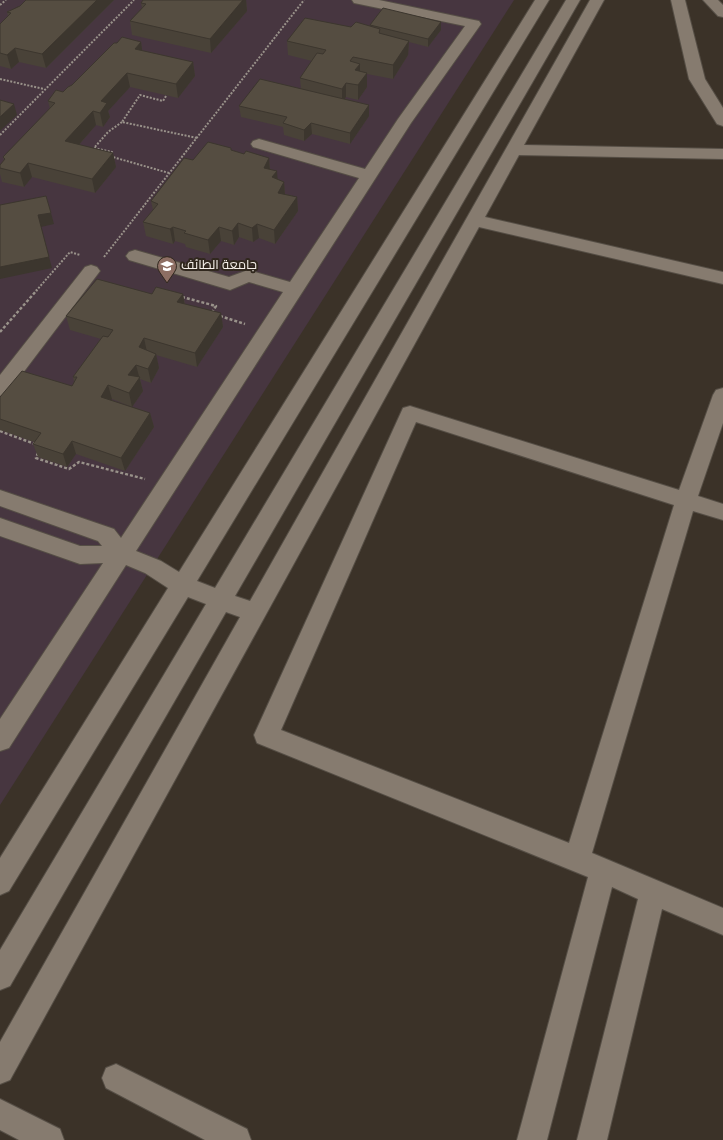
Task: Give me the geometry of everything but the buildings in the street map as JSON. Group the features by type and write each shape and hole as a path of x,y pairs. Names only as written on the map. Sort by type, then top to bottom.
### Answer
{"street":[{"path":"0,740 404,122 474,24 362,0"},
{"path":"0,882 542,0"},
{"path":"0,976 573,0"},
{"path":"0,1070 597,0"},
{"path":"678,0 697,79 723,121"},
{"path":"710,0 722,11"},
{"path":"259,144 369,176"},
{"path":"513,150 723,154"},
{"path":"474,220 723,278"},
{"path":"135,256 230,284 248,276 295,289"},
{"path":"0,389 91,263"},
{"path":"577,859 686,500 723,395"},
{"path":"723,512 410,413 266,735 577,859 723,922"},
{"path":"0,498 106,535 121,554"},
{"path":"0,527 80,555 121,554 153,566 182,585 255,613"},
{"path":"532,1140 603,871"},
{"path":"592,1140 653,892"},
{"path":"116,1078 236,1140"},
{"path":"0,1114 48,1140"}],"path":[{"path":"0,5 6,0"},
{"path":"0,134 134,0"},
{"path":"0,333 70,252 91,263 169,173 304,0"},
{"path":"0,79 45,90"},
{"path":"166,96 163,101 140,95 122,122 108,132 94,148 112,152 109,156 169,173"},
{"path":"122,122 197,138"},
{"path":"176,295 216,306 211,314 249,325"},
{"path":"0,431 42,447"},
{"path":"39,453 36,458 69,468 79,462 151,481"}],"shaded area":[{"name":"جامعة الطائف","path":"0,0 514,0 0,805"}],"place":[{"name":"جامعة الطائف","path":"167,283"}]}
